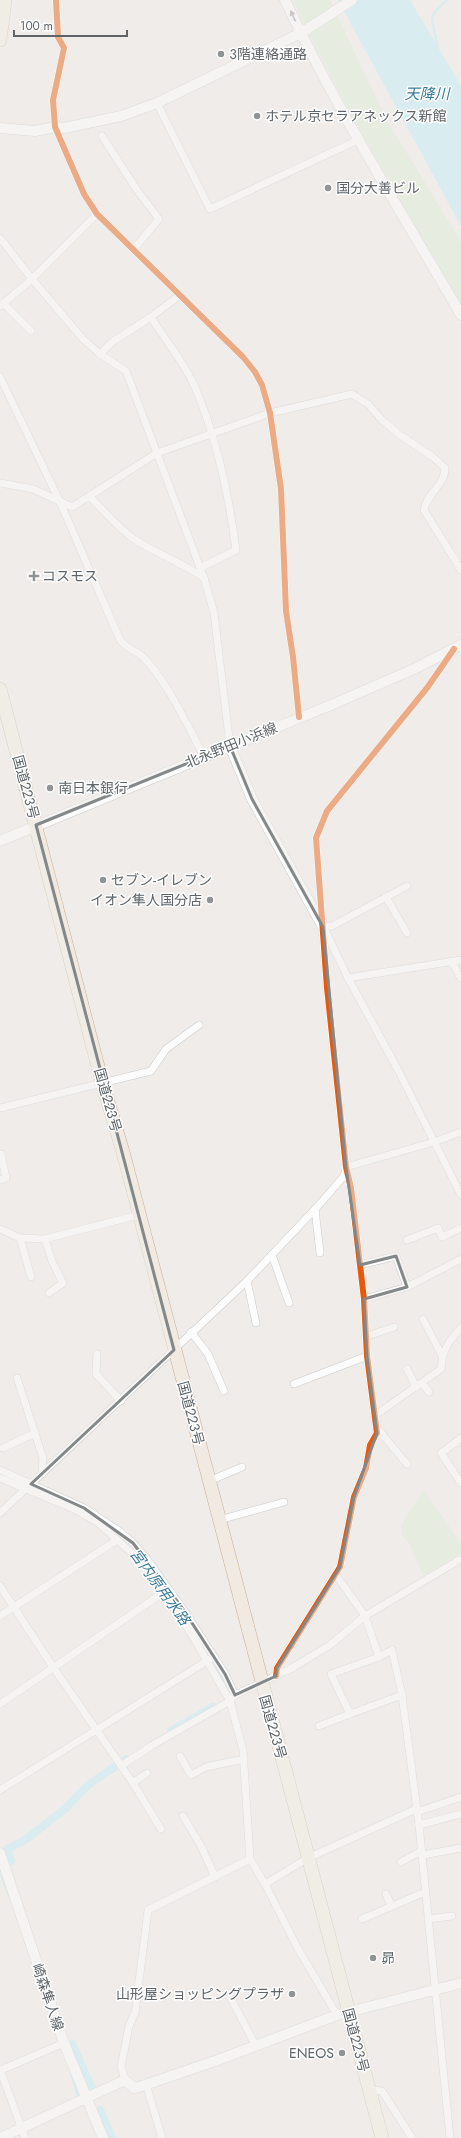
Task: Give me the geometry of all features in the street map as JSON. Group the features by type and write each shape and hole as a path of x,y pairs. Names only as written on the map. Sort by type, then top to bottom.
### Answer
{"highway":[{"path":"0,40 5,0"},
{"name":"国道223号","path":"0,689 102,1082 123,1152 138,1215 308,1858 342,2013 370,2090 382,2138"}],"street":[{"path":"56,0 58,37 64,48 53,100 55,127 84,194 97,214 243,357 256,372 262,385 270,414 281,489 286,611 299,717"},
{"path":"285,0 301,33 360,139 461,315"},
{"path":"0,128 35,131 55,127 64,128 121,116 157,103 301,33 352,0"},
{"path":"157,103 210,209 360,139"},
{"path":"102,136 137,190 159,220 133,250"},
{"path":"31,331 2,304 32,279 97,214"},
{"path":"0,238 32,279 83,339 100,354 126,371 204,578 214,613 230,746 252,799 323,927 461,1195"},
{"path":"100,354 112,342 151,317 180,295"},
{"path":"151,317 195,386 212,433 232,517 236,550 200,568"},
{"path":"0,377 60,502 120,640 127,648 144,656 180,710 204,756"},
{"path":"0,484 33,489 72,507 90,497 157,453 270,414 352,394 368,404 382,420 400,435 433,457 444,468 445,474 438,486 426,499 424,510 461,570"},
{"path":"90,497 120,528 137,541 184,564 204,578"},
{"path":"276,1676 281,1662 340,1567 348,1535 354,1497 366,1468 370,1445 377,1433 365,1337 364,1299 346,1167 327,988 323,927 315,849 320,825 327,811 350,780 458,647"},
{"name":"北永野田小浜線","path":"0,841 414,669 458,647"},
{"path":"323,927 332,926 406,886"},
{"path":"386,897 407,934"},
{"path":"348,978 461,960"},
{"path":"451,961 461,978"},
{"path":"0,1108 151,1071 166,1049 199,1025"},
{"path":"346,1167 434,1142 461,1132"},
{"path":"0,1180 6,1178 1,1154"},
{"path":"0,1514 121,1401 272,1255 344,1176 346,1167"},
{"path":"315,1209 320,1253"},
{"path":"0,1229 20,1238 44,1239 138,1215"},
{"path":"407,1240 419,1231 438,1228 442,1237 461,1228"},
{"path":"20,1238 31,1277"},
{"path":"44,1239 52,1262 63,1283 49,1293"},
{"path":"272,1255 289,1303"},
{"path":"360,1265 396,1256 408,1287"},
{"path":"364,1299 408,1287 461,1259"},
{"path":"246,1281 256,1323"},
{"path":"423,1319 442,1356"},
{"path":"365,1337 394,1327"},
{"path":"374,1416 441,1369 442,1356 450,1339 461,1328"},
{"path":"191,1332 208,1354 224,1391"},
{"path":"98,1354 96,1374 121,1401"},
{"path":"294,1384 367,1356"},
{"path":"406,1369 419,1385 429,1392"},
{"path":"17,1378 43,1458 42,1474"},
{"path":"376,1426 406,1464"},
{"path":"3,1448 35,1433"},
{"path":"461,1438 441,1452 461,1483"},
{"path":"209,1482 242,1467"},
{"path":"0,1470 28,1487 97,1522 133,1554 164,1592 211,1659"},
{"path":"0,1478 84,1508 119,1531 133,1543 147,1559 175,1598 232,1698 243,1750 248,1851 250,1859 265,1884 296,1947 342,2013"},
{"path":"219,1520 284,1502"},
{"path":"0,1616 117,1540"},
{"path":"122,1766 151,1746 232,1698 276,1676 330,1645 365,1616 461,1559"},
{"path":"336,1575 365,1616 378,1657"},
{"path":"0,1586 53,1668 122,1766 162,1829"},
{"path":"0,1704 164,1592"},
{"path":"350,1714 331,1674 378,1657 392,1650 402,1695 419,1825 450,2138"},
{"path":"0,1790 211,1659"},
{"path":"319,1726 402,1695"},
{"path":"180,1756 191,1775 206,1767 244,1759"},
{"path":"133,1783 147,1773"},
{"path":"265,1884 308,1858 416,1810 461,1797"},
{"path":"419,1825 461,1814"},
{"path":"183,1816 202,1848 215,1877"},
{"path":"401,1862 422,1853 461,1848"},
{"name":"崎森隼人線","path":"0,1853 64,2043 103,2138"},
{"path":"250,1859 148,1910 136,2013 130,2026 121,2067 125,2080 134,2088 256,2046 342,2013 461,1983"},
{"path":"362,1919 391,1905 425,1892"},
{"path":"386,1894 391,1905"},
{"path":"429,1919 452,1916"},
{"path":"228,1993 256,2046"},
{"path":"23,2133 0,2069 64,2043"},
{"path":"0,2138 23,2133 86,2097 125,2080"},
{"path":"146,2084 162,2138"},
{"path":"370,2090 382,2092 412,2138"}],"highlighted area":[{"path":"230,746 252,799 323,927 346,1167 360,1265 396,1256 407,1287 364,1299 367,1356 377,1433 354,1497 340,1567 277,1668 276,1676 235,1695 225,1674 183,1609 133,1543 84,1508 31,1484 174,1350 36,825"}],"green space":[{"path":"293,0 330,0 385,117 461,242 461,307 345,103"},
{"path":"424,1491 461,1544 461,1553 423,1576 410,1544 403,1537 401,1527 408,1513"}],"water":[{"name":"天降川","path":"338,0 410,0 461,86 461,226"}],"waterway":[{"path":"437,48 432,18 434,13 447,0"},
{"name":"宮内原用水路","path":"107,1527 128,1543"},
{"name":"宮内原用水路","path":"138,1552 156,1577"},
{"name":"宮内原用水路","path":"202,1644 225,1684"},
{"name":"宮内原用水路","path":"171,1731 213,1707"},
{"name":"宮内原用水路","path":"11,1861 7,1849 25,1840 65,1809 88,1785 126,1759"},
{"path":"0,1872 11,1900"},
{"name":"宮内原用水路","path":"72,2044 93,2091"},
{"path":"71,2073 78,2095 76,2099"},
{"name":"宮内原用水路","path":"100,2110 112,2138"}],"cycle path":[{"path":"56,0 58,37 64,48 53,100 55,127 84,194 97,214 243,357 255,372 262,385 270,413 281,489 286,611 293,657 299,717"},
{"path":"276,1676 277,1668 340,1567 354,1497 366,1468 370,1445 377,1433 367,1356 364,1299 351,1188 346,1167 327,988 316,838 327,811 427,688 454,649"}],"place":[{"name":"３階連絡通路","path":"221,54"},
{"name":"ホテル京セラアネックス新館","path":"257,116"},
{"name":"国分大善ビル","path":"328,188"},
{"name":"コスモス","path":"34,576"},
{"name":"南日本銀行","path":"50,788"},
{"name":"セブン-イレブン","path":"103,880"},
{"name":"イオン隼人国分店","path":"210,900"},
{"name":"昴","path":"373,1958"},
{"name":"山形屋ショッピングプラザ","path":"292,1994"},
{"name":"ENEOS","path":"342,2053"}]}
